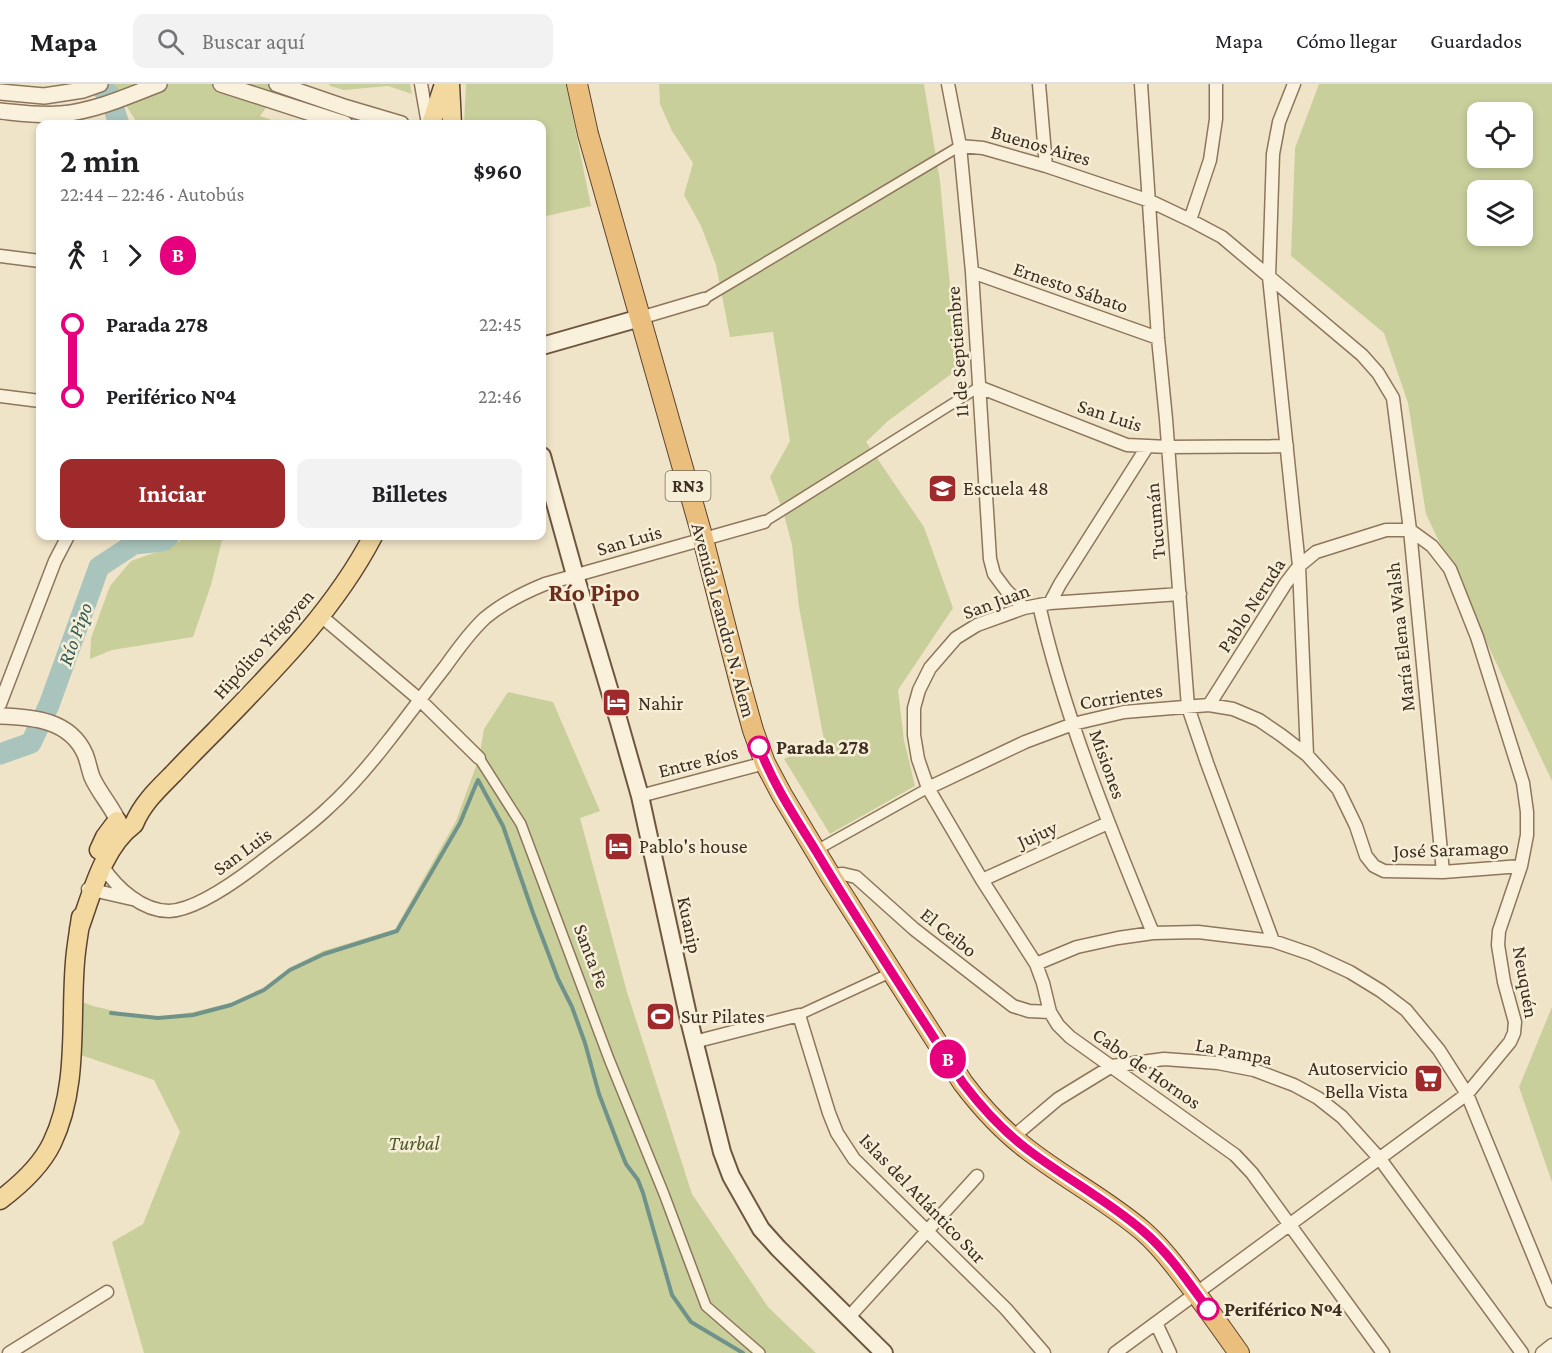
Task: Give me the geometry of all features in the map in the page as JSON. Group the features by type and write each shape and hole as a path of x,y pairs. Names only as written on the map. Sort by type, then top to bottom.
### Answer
{"highway":[{"name":"Avenida Leandro N. Alem","path":"577,84 588,134 703,539 744,698 765,763 830,875 963,1083 987,1113 1040,1159 1114,1208 1142,1230 1166,1254 1239,1353"}],"main road":[{"path":"431,120 444,84"},
{"path":"450,84 452,120"},
{"name":"Buenos Aires","path":"546,345 640,318"},
{"name":"Kuanip","path":"546,471 575,576 620,722 639,796 694,1042 722,1152 731,1176 761,1229 884,1353"},
{"name":"Hipólito Yrigoyen","path":"0,1200 28,1176 40,1162 52,1144 59,1125 70,1078 75,963 79,929 89,889 91,867 105,837 125,816 148,800 275,668 321,616 344,585 371,540"},
{"name":"Hipólito Yrigoyen","path":"89,889 113,847 125,816"}],"street":[{"path":"0,92 44,96 83,90 100,84"},
{"path":"0,111 63,114 99,106 159,84"},
{"path":"221,84 333,120"},
{"path":"277,84 388,120"},
{"path":"421,84 429,120"},
{"name":"11 de Septiembre","path":"948,84 960,146 972,273 990,558 994,574 1024,608"},
{"path":"1039,84 1046,166"},
{"name":"Tucumán","path":"1141,84 1158,338 1188,707 1273,941"},
{"path":"1190,220 1210,160 1216,119 1216,84"},
{"path":"1294,84 1279,122 1272,154 1269,276 1299,566 1307,755"},
{"name":"Buenos Aires","path":"640,318 704,299 960,146 984,148 1150,201 1222,237 1362,355 1378,373 1393,398"},
{"path":"0,256 36,260"},
{"name":"Ernesto Sábato","path":"972,273 1158,338"},
{"name":"San Luis","path":"89,889 136,900 168,911 199,902 231,885 330,807 387,742 468,636 485,618 504,604 544,584 764,522 979,387 1127,445 1147,447 1287,446"},
{"path":"0,396 36,400"},
{"name":"María Elena Walsh","path":"1393,398 1410,530 1443,872"},
{"path":"1044,604 1060,584 1147,447"},
{"name":"Pablo Neruda","path":"1209,705 1299,566 1316,552 1386,530 1410,530"},
{"name":"Neuquén","path":"1115,1353 1467,1094 1514,1033 1515,1022 1504,982 1498,945 1499,931 1521,866 1527,835 1523,783 1477,637 1450,569 1432,546 1410,530"},
{"path":"0,704 55,561 66,540"},
{"name":"San Juan","path":"928,788 918,759 914,735 914,708 919,690 930,668 956,638 977,625 1024,608 1044,604 1180,594"},
{"name":"Misiones","path":"1044,604 1044,627 1073,724 1108,823 1153,933"},
{"name":"Santa Fe","path":"321,616 420,700 479,758 521,824 609,1059 664,1194 706,1306 760,1353"},
{"name":"Corrientes","path":"815,851 928,788 1025,742 1073,724 1124,712 1209,705 1233,709 1259,720 1307,755 1338,789 1356,826 1366,856 1374,866 1384,871"},
{"path":"8,717 40,720 69,732 81,746 92,777 99,789 125,816"},
{"name":"Entre Ríos","path":"639,796 765,763"},
{"name":"Cabo de Hornos","path":"928,788 982,880 1036,964 1050,1012 1058,1025 1070,1037 1235,1155 1252,1173 1383,1353"},
{"name":"Jujuy","path":"982,880 1108,823"},
{"name":"José Saramago","path":"1384,871 1443,872 1521,866"},
{"name":"San Luis","path":"103,867 123,890 136,900"},
{"name":"El Ceibo","path":"830,875 843,874 856,877 914,929 1014,1006 1029,1011 1050,1012"},
{"path":"1036,964 1077,947 1118,938 1153,933 1198,932 1273,941 1331,963 1381,991 1406,1011 1432,1042 1467,1094 1552,1301"},
{"path":"694,1042 799,1015 892,972"},
{"name":"Islas del Atlántico Sur","path":"799,1015 829,1113 837,1133 854,1160 1006,1310 1044,1353"},
{"name":"La Pampa","path":"1013,1137 1058,1099 1112,1066 1164,1059 1218,1063 1254,1070 1294,1085 1318,1098 1342,1117 1380,1159 1522,1353"},
{"path":"849,1317 977,1176"},
{"path":"9,1353 107,1292"},
{"path":"1156,1323 1170,1353"},
{"path":"1542,1353 1552,1345"}],"green space":[{"path":"112,84 283,84 260,116 272,120 135,120"},
{"path":"329,84 410,84 412,94 388,86 344,90"},
{"path":"466,84 566,84 591,206 546,216 546,120 464,120"},
{"path":"659,84 924,84 940,181 958,369 888,421 866,442 924,527 953,608 898,690 904,740 915,786 830,834 784,759 824,740 799,607 792,545 783,511 770,477 790,441 773,332 730,337 716,265 701,226 684,195 693,163 672,131 660,104"},
{"path":"1319,84 1552,84 1552,781 1426,514 1408,403 1384,333 1291,256 1295,148"},
{"path":"181,540 222,540 211,585 193,637 112,650 90,659 91,638 110,586 131,561 171,547"},
{"name":"Turbal","path":"508,692 553,702 600,811 580,818 627,992 692,1194 768,1307 816,1353 144,1353 112,1242 143,1224 180,1132 154,1080 72,1052 74,999 123,1013 159,1017 193,1012 230,1003 263,988 289,968 323,951 395,929 456,821 479,758 484,729"},
{"path":"1552,1007 1552,1182 1519,1087"}],"waterway":[{"name":"Río Pipo","path":"96,84 109,94 118,120"},
{"name":"Río Pipo","path":"0,754 31,743 49,705 99,567 134,544 164,540"},
{"path":"478,780 503,826 558,979 572,1007 599,1094 618,1144 626,1164 638,1180 643,1193 672,1295 691,1322 743,1353"},
{"path":"111,1013 158,1018 193,1015 231,1005 264,990 290,970 324,954 397,931 460,823 477,782"}],"bus line":[{"name":"B","path":"759,747 782,795 830,875 963,1083 981,1106 1024,1147 1114,1208 1142,1230 1166,1254 1208,1309"}],"place":[{"name":"Escuela 48","path":"942,488"},
{"name":"Nahir","path":"617,703"},
{"name":"Parada 278","path":"759,747"},
{"name":"Pablo's house","path":"618,846"},
{"name":"Sur Pilates","path":"660,1016"},
{"name":"Autoservicio Bella Vista","path":"1429,1079"},
{"name":"Periférico Nº4","path":"1208,1309"}],"district":[{"name":"Río Pipo","path":"594,592"}]}
